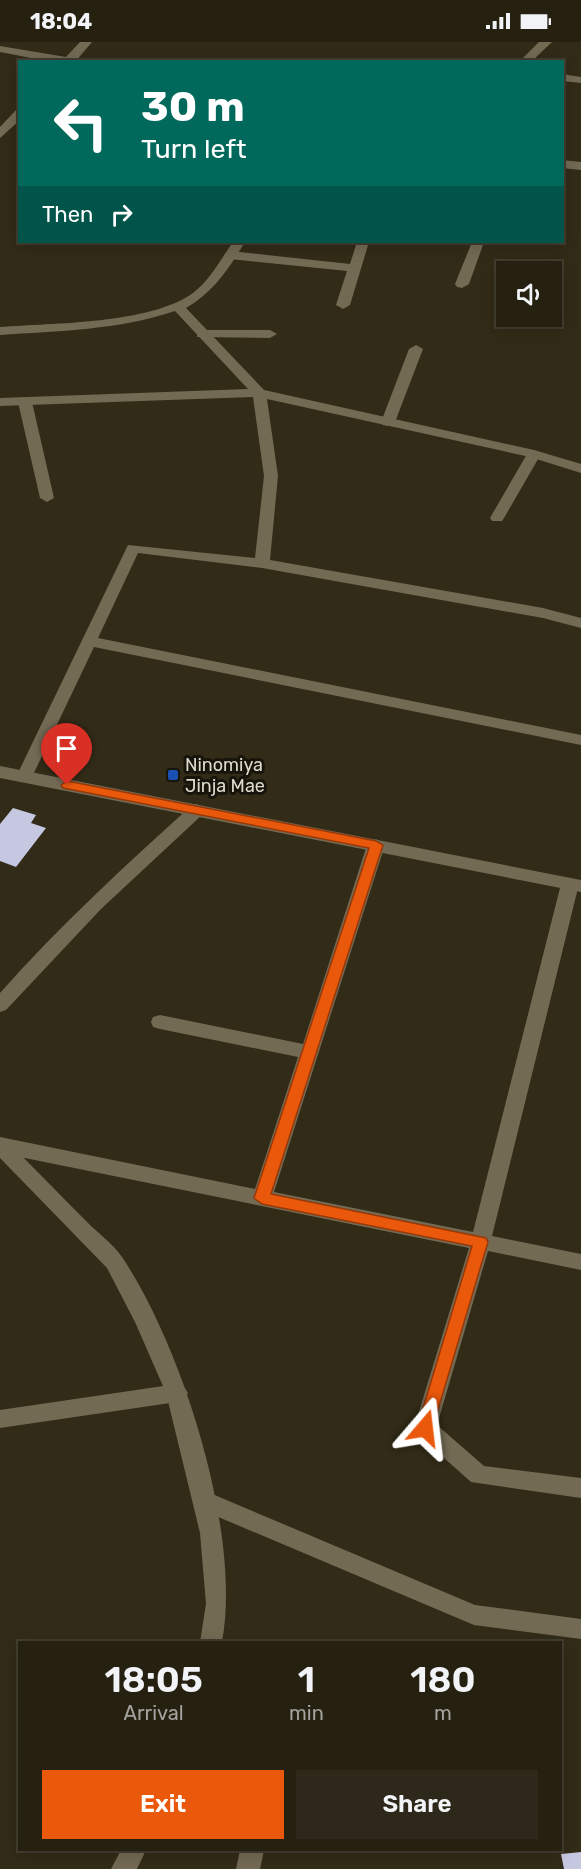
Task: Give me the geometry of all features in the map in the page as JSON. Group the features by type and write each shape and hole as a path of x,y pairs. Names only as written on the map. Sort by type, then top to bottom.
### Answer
{"street":[{"path":"69,60 86,42"},
{"path":"526,60 546,42"},
{"path":"0,48 63,60"},
{"path":"564,77 581,80"},
{"path":"0,134 18,115"},
{"path":"564,164 581,166"},
{"path":"0,331 124,319 178,307 199,295 238,243"},
{"path":"343,305 363,243"},
{"path":"462,284 478,243"},
{"path":"230,255 355,268"},
{"path":"178,307 259,393 271,476 262,563"},
{"path":"202,334 270,334"},
{"path":"388,422 416,350"},
{"path":"0,402 259,393 534,454 581,469"},
{"path":"25,402 47,498"},
{"path":"497,518 534,454"},
{"path":"24,777 133,548 262,563 543,613 581,622"},
{"path":"90,641 581,740"},
{"path":"0,772 575,885 481,1242 425,1428 479,1475 581,1488"},
{"path":"0,1005 37,962 106,893 197,810"},
{"path":"262,1198 376,845"},
{"path":"160,1022 309,1052"},
{"path":"0,1145 581,1262"},
{"path":"0,1145 114,1262 145,1320 177,1393 205,1501 217,1604 211,1641"},
{"path":"0,1419 177,1393"},
{"path":"205,1501 474,1615 581,1629"},
{"path":"123,1869 133,1851"},
{"path":"248,1869 252,1851"}],"building":[{"path":"13,808 36,815 31,823 46,828 16,867 0,861 0,824"},
{"path":"581,1852 581,1869 564,1869 561,1854"}],"place":[{"name":"Ninomiya Jinja Mae","path":"173,775"}],"route":[{"path":"67,785 376,845 262,1198 481,1242 425,1428"}]}
